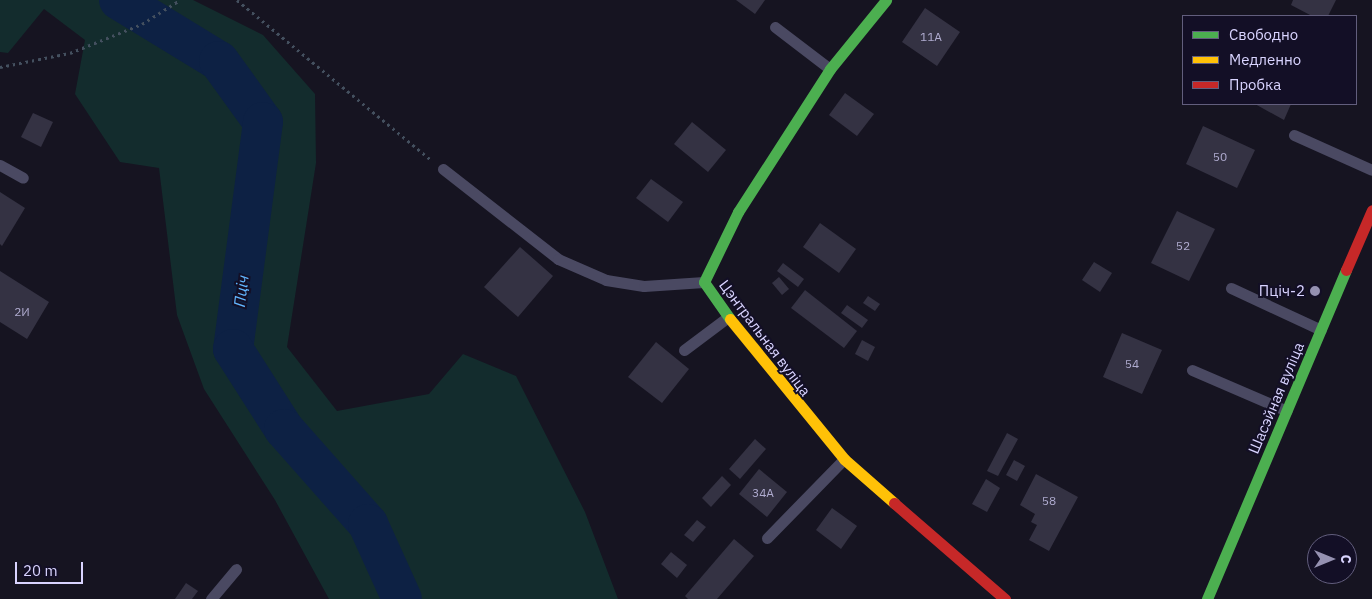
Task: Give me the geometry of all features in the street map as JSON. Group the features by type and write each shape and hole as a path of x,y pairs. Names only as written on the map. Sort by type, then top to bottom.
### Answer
{"street":[{"name":"Цэнтральная вуліца","path":"886,0 830,69 738,212 704,282 728,317 844,459 1005,599"},
{"name":"Шасэйная вуліца","path":"1207,599 1372,210"}],"lane":[{"path":"774,27 830,69"},
{"path":"1294,136 1372,170"},
{"path":"0,165 23,178"},
{"path":"443,169 558,259 606,280 644,286 704,282"},
{"path":"1231,288 1321,330"},
{"path":"684,350 728,317"},
{"path":"1192,370 1287,411"},
{"path":"767,538 844,459"},
{"path":"210,599 236,568"}],"path":[{"path":"0,67 70,53 142,24 155,13 180,0"},
{"path":"237,0 443,169"}],"green space":[{"path":"0,0 193,0 263,35 315,94 316,163 287,347 337,411 429,394 463,354 516,376 585,512 618,599 329,599 275,500 204,389 177,315 159,168 120,162 75,94 85,40 44,9 8,53 0,52"}],"building":[{"path":"736,0 765,0 755,14"},
{"path":"1293,0 1336,0 1328,15 1310,15 1291,5"},
{"path":"925,8 960,32 937,66 902,42"},
{"path":"845,93 874,114 857,136 829,115"},
{"path":"1257,105 1291,105 1284,120"},
{"path":"33,113 53,122 41,147 21,137"},
{"path":"692,122 726,150 708,172 674,144"},
{"path":"1203,126 1255,150 1237,188 1186,164"},
{"path":"651,179 683,202 668,222 636,198"},
{"path":"0,192 25,208 2,246 0,244"},
{"path":"1177,211 1215,229 1189,281 1151,263"},
{"path":"820,223 856,249 839,273 803,247"},
{"path":"520,247 553,276 518,317 484,287"},
{"path":"1094,262 1112,273 1100,292 1082,280"},
{"path":"783,263 804,279 798,287 777,271"},
{"path":"0,271 49,302 27,339 0,322"},
{"path":"779,277 789,289 782,295 772,283"},
{"path":"805,290 857,331 844,348 791,308"},
{"path":"868,296 880,304 875,311 863,303"},
{"path":"847,305 868,320 862,328 841,313"},
{"path":"1122,333 1162,350 1142,394 1103,377"},
{"path":"862,340 875,347 868,361 855,354"},
{"path":"656,342 689,369 662,403 628,377"},
{"path":"1007,433 1018,439 998,476 987,471"},
{"path":"755,439 766,449 740,479 729,469"},
{"path":"1014,460 1025,466 1017,481 1006,475"},
{"path":"759,469 787,492 767,517 739,494"},
{"path":"1036,474 1078,497 1049,551 1029,540 1037,525 1031,522 1035,514 1020,505"},
{"path":"722,476 731,485 711,507 702,498"},
{"path":"986,479 1000,488 987,512 972,504"},
{"path":"832,508 857,526 841,549 816,530"},
{"path":"697,520 706,527 693,542 684,535"},
{"path":"734,539 754,556 717,599 688,599 685,596"},
{"path":"671,552 687,565 677,578 661,564"},
{"path":"186,583 198,591 192,599 175,599"}],"waterway":[{"name":"Пціч","path":"119,0 219,61 263,122 233,349 284,429 368,524 402,599"}],"traffic: fast":[{"path":"730,319 704,282 738,212 830,69 886,0"},
{"path":"1207,599 1346,270"}],"traffic: slow":[{"path":"730,319 844,459 894,503"}],"traffic: jam":[{"path":"1346,270 1372,210"},
{"path":"894,503 1005,599"}],"place":[{"name":"Пціч-2","path":"1315,291"}]}
